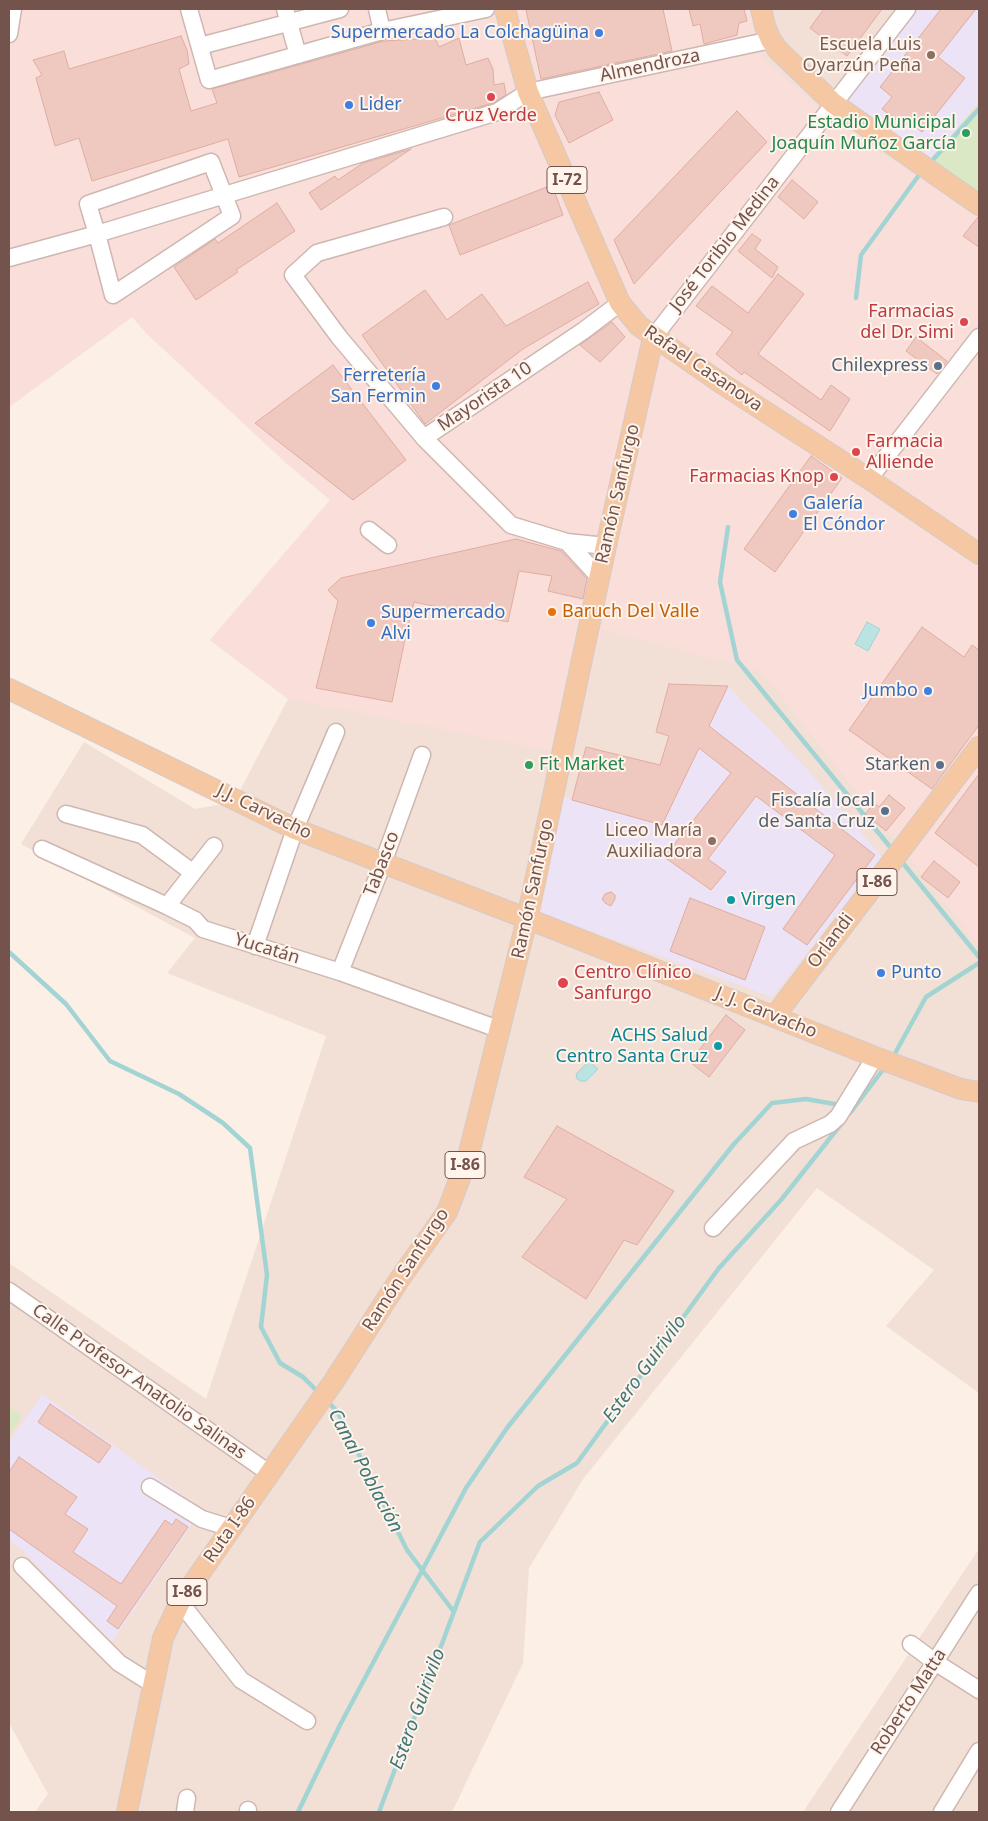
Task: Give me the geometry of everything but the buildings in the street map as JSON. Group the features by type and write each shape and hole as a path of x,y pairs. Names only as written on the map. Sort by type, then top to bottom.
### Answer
{"main road":[{"name":"Rafael Casanova","path":"506,9 528,92 620,303 639,326 653,338 869,478 979,554"},
{"path":"761,9 765,26 778,50 834,103 979,205"},
{"name":"Ramón Sanfurgo","path":"318,1403 399,1280 447,1212 468,1157 501,1030 527,918 606,546 653,338"},
{"name":"J.J. Carvacho","path":"9,689 295,829 527,918"},
{"name":"Orlandi","path":"774,1017 979,747"},
{"name":"J. J. Carvacho","path":"527,918 878,1058 961,1089 979,1092"},
{"name":"Ruta I-86","path":"127,1812 163,1638 180,1602 318,1403"}],"street":[{"path":"9,34 13,9"},
{"path":"200,46 287,15 340,9"},
{"path":"376,9 382,31"},
{"path":"193,10 200,46 210,80 382,31 486,9"},
{"name":"José Toribio Medina","path":"653,338 907,9"},
{"path":"287,15 298,55"},
{"name":"Almendroza","path":"528,92 771,40"},
{"path":"9,258 97,234 497,112 528,92"},
{"path":"211,162 232,216 113,295 97,234 88,204 211,162"},
{"path":"424,438 339,337 293,275 317,252 444,217"},
{"name":"Mayorista 10","path":"606,546 567,542 511,525 424,438 620,303"},
{"path":"869,478 979,337"},
{"path":"369,530 388,545"},
{"path":"567,542 600,578"},
{"path":"255,946 295,829 336,732"},
{"name":"Tabasco","path":"340,972 383,863 422,755"},
{"path":"66,814 142,835 192,872"},
{"path":"167,906 214,846"},
{"name":"Yucatán","path":"42,850 167,906 195,920 203,929 340,972 501,1030"},
{"path":"713,1228 794,1140 830,1124 838,1116 878,1058"},
{"name":"Calle Profesor Anatolio Salinas","path":"9,1291 269,1473"},
{"path":"150,1487 202,1518 231,1528"},
{"path":"22,1566 119,1663 154,1685"},
{"name":"Roberto Matta","path":"839,1812 979,1592"},
{"path":"180,1602 241,1680 306,1721"},
{"path":"910,1644 979,1690"},
{"path":"946,1811 979,1751"}],"shaded area":[{"path":"9,9 979,9 979,1393 886,1326 934,1270 817,1188 583,1479 529,1568 523,1663 452,1812 35,1812 48,1794 9,1723 9,1263 206,1399 326,1036 167,973 195,938 21,844 84,742 195,809 234,802 288,699 210,640 330,501 334,214 149,336 132,317 9,407"},
{"path":"9,9 754,9 763,58 835,123 979,216 979,946 761,671 602,630 574,756 288,699 210,640 330,500 287,464 149,336 132,317 9,407"},
{"name":"Escuela Luis Oyarzún Peña","path":"919,9 979,9 979,103 928,162 846,101"},
{"name":"Liceo María Auxiliadora","path":"728,686 808,770 882,857 772,997 541,913 564,797 662,825"},
{"path":"42,1394 202,1509 112,1642 23,1551 9,1540 9,1442"},
{"path":"979,1549 979,1812 803,1812"}],"green space":[{"name":"Estadio Municipal Joaquín Muñoz García","path":"979,103 979,196 928,162"},
{"path":"9,1407 22,1416 9,1436"}],"water":[{"path":"867,622 880,629 868,651 855,644"},
{"path":"589,1061 598,1069 586,1081 581,1081 576,1078 577,1073"}],"waterway":[{"path":"930,163 979,109"},
{"path":"856,298 861,255 919,175"},
{"path":"728,527 720,582 737,660 891,848"},
{"path":"902,862 979,957"},
{"name":"Canal Población","path":"9,952 66,1004 110,1061 179,1094 223,1123 250,1148 267,1275 261,1327 280,1363 303,1377 319,1393"},
{"name":"Estero Guirivilo","path":"893,1057 926,997 979,963"},
{"name":"Estero Guirivilo","path":"850,1113 885,1067"},
{"path":"298,1812 340,1725 466,1488 507,1428 734,1144 772,1103 806,1099 840,1105"},
{"name":"Estero Guirivilo","path":"379,1812 480,1542 538,1486 577,1463 719,1268 781,1200 842,1123"},
{"name":"Canal Población","path":"326,1400 337,1411 407,1550 454,1612"}],"place":[{"name":"Supermercado La Colchagüina","path":"599,33"},
{"name":"Escuela Luis Oyarzún Peña","path":"931,55"},
{"name":"Cruz Verde","path":"491,97"},
{"name":"Lider","path":"349,105"},
{"name":"Estadio Municipal Joaquín Muñoz García","path":"966,133"},
{"name":"Farmacias del Dr. Simi","path":"964,322"},
{"name":"Chilexpress","path":"938,366"},
{"name":"Ferretería San Fermin","path":"436,386"},
{"name":"Farmacia Alliende","path":"856,452"},
{"name":"Farmacias Knop","path":"834,477"},
{"name":"Galería El Cóndor","path":"793,514"},
{"name":"Baruch Del Valle","path":"552,612"},
{"name":"Supermercado Alvi","path":"371,623"},
{"name":"Jumbo","path":"928,691"},
{"name":"Fit Market","path":"529,765"},
{"name":"Starken","path":"940,765"},
{"name":"Fiscalía local de Santa Cruz","path":"885,811"},
{"name":"Liceo María Auxiliadora","path":"712,841"},
{"name":"Virgen","path":"731,900"},
{"name":"Punto","path":"881,973"},
{"name":"Centro Clínico Sanfurgo","path":"563,983"},
{"name":"ACHS Salud Centro Santa Cruz","path":"718,1046"}]}
